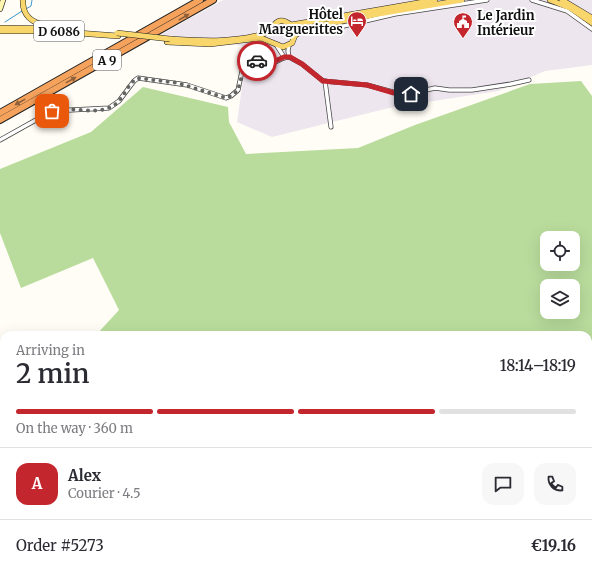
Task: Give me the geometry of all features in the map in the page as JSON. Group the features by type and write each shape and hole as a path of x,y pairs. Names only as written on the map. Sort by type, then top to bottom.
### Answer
{"highway":[{"name":"A 9","path":"0,113 200,0"},
{"name":"A 9","path":"0,120 213,0"}],"main road":[{"path":"0,9 3,0"},
{"path":"23,0 24,11 34,22 73,28"},
{"path":"292,25 295,35 293,41 289,45 283,47 276,45 270,36 270,29 280,21 292,25 435,0"},
{"path":"295,35 306,28 462,0"},
{"path":"550,0 570,8 592,23"},
{"path":"562,0 592,18"},
{"name":"D 6086","path":"0,28 73,28 210,44 261,38 276,45"},
{"name":"D 6086","path":"168,40 231,40 264,34 270,29"},
{"name":"D 6086","path":"0,31 51,31 118,34"}],"street":[{"path":"314,27 335,28 395,14 487,0"},
{"path":"532,0 567,11 592,29"},
{"path":"276,45 284,57"},
{"path":"289,45 288,51 290,57"},
{"path":"0,140 52,111 109,108 119,101 138,78 178,83 220,97 229,97 238,90 242,71 247,62 254,61 273,63 284,57 290,57 302,64 325,81 367,85 404,94 437,88 449,90 472,90 529,80"},
{"path":"325,81 331,127"}],"shaded area":[{"path":"223,0 592,0 592,65 545,71 498,91 389,108 272,137 237,122 244,73 244,46 160,35"}],"green space":[{"path":"581,81 592,96 592,331 100,331 119,310 93,258 21,288 0,233 0,169 91,132 143,87 228,107 229,122 246,154 358,148 415,125 530,84"}],"waterway":[{"path":"26,9 31,6 32,0"},
{"path":"5,22 22,11"}],"way so far":[{"path":"52,111 60,109 100,110 109,108 124,96 134,81 138,78 196,87 226,98 233,95 238,90 245,64 247,62 257,61"}],"place":[{"name":"Hôtel Marguerittes","path":"357,38"},
{"name":"Le Jardin Intérieur","path":"463,39"}],"route":[{"path":"257,61 273,63 284,57 290,57 309,69 323,81 367,85 394,93 406,95 411,94"}]}
